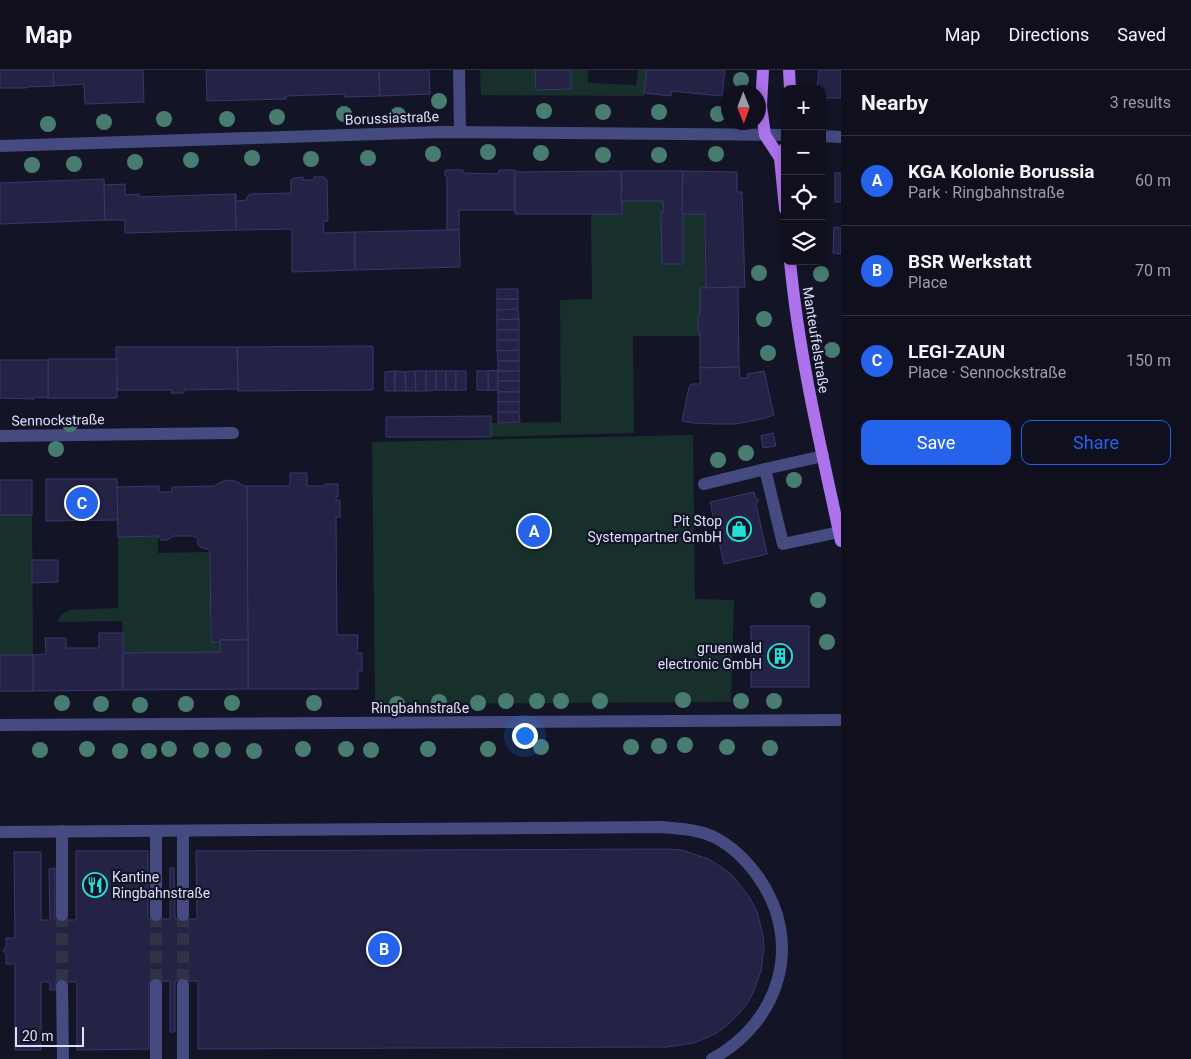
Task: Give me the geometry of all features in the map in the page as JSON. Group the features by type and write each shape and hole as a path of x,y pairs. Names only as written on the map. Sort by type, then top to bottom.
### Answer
{"main road":[{"path":"763,70 762,106 764,135 781,152"},
{"path":"789,70 790,85"},
{"name":"Manteuffelstraße","path":"790,265 801,350 840,536"}],"street":[{"path":"459,70 460,132"},
{"name":"Borussiastraße","path":"0,146 460,132 781,135"},
{"path":"826,136 841,137"},
{"name":"Sennockstraße","path":"0,436 234,433"},
{"path":"704,484 823,456"},
{"path":"765,469 783,544 840,536"},
{"name":"Ringbahnstraße","path":"0,725 841,720"},
{"path":"0,832 662,828 697,831 713,837 727,846 754,871 765,886 773,903 778,917 782,946 778,976 761,1017 735,1045 712,1059"},
{"path":"62,831 62,915"},
{"path":"156,831 156,915"},
{"path":"183,831 183,915"},
{"path":"156,985 156,1059"},
{"path":"62,986 63,1059"},
{"path":"183,986 183,1059"}],"green space":[{"path":"480,70 588,70 588,83 636,85 638,70 647,70 644,96 481,95"},
{"path":"621,201 663,201 664,212 661,212 662,264 682,214 705,214 706,288 700,288 698,332 700,332 700,336 633,336 634,433 491,437 491,423 561,422 560,300 592,299 591,214"},
{"path":"693,435 695,599 734,600 731,702 375,704 372,442"},
{"path":"0,515 32,515 33,655 0,655"},
{"path":"158,536 158,553 210,552 211,642 220,642 221,652 123,653 122,621 57,622 61,615 70,610 118,608 118,537"}],"building":[{"path":"0,70 53,70 54,86 0,88"},
{"path":"53,70 143,70 144,102 85,104 84,84 54,86"},
{"path":"206,70 379,70 380,96 345,97 345,94 286,96 286,99 207,101"},
{"path":"379,70 429,70 430,94 380,96"},
{"path":"535,70 571,70 571,89 536,90"},
{"path":"647,70 725,70 723,85 721,85 721,96 671,91 671,96 644,93"},
{"path":"819,70 841,70 841,98 826,98 826,85 817,85"},
{"path":"445,170 463,170 463,173 498,174 499,170 515,170 515,210 459,210 459,230 447,230 447,176 445,176"},
{"path":"621,171 622,214 515,214 515,172"},
{"path":"622,171 683,171 683,264 662,264 661,212 664,212 663,201 621,201"},
{"path":"683,171 737,172 737,192 742,192 745,287 706,288 705,214 682,214"},
{"path":"835,173 841,173 841,202 835,202"},
{"path":"303,177 303,180 314,180 314,177 324,177 327,180 328,221 323,221 324,233 355,232 355,270 292,272 292,229 236,230 235,194 236,201 247,200 250,194 291,193 291,180"},
{"path":"104,179 105,220 0,224 0,183"},
{"path":"125,184 125,195 139,194 139,197 235,194 236,230 125,233 125,220 105,220 104,185"},
{"path":"834,227 841,228 841,254 833,253"},
{"path":"459,230 460,267 355,270 355,232"},
{"path":"738,287 739,367 700,368 698,314 700,314 700,288"},
{"path":"497,289 518,289 518,299 497,299"},
{"path":"497,299 518,299 518,309 497,310"},
{"path":"518,309 519,319 497,320 497,310"},
{"path":"519,319 519,330 497,330 497,320"},
{"path":"497,330 519,330 519,340 497,340"},
{"path":"497,340 519,340 519,350 497,351"},
{"path":"373,346 373,390 238,391 237,347"},
{"path":"116,347 237,347 238,389 184,390 184,393 171,393 171,390 117,390"},
{"path":"519,350 519,361 498,361 497,351"},
{"path":"48,359 117,359 117,398 48,398"},
{"path":"0,360 48,360 48,398 0,398"},
{"path":"498,361 519,361 519,371 498,371"},
{"path":"739,367 740,378 748,378 747,374 764,371 774,415 736,424 682,421 689,387 691,384 700,384 700,368"},
{"path":"498,370 498,390 488,390 488,371"},
{"path":"395,371 395,391 385,391 385,372"},
{"path":"395,371 405,372 406,391 395,391"},
{"path":"415,371 416,391 406,391 405,372"},
{"path":"415,371 426,371 426,391 416,391"},
{"path":"426,371 436,371 436,390 426,391"},
{"path":"436,371 446,371 446,390 436,390"},
{"path":"446,371 456,371 456,390 446,390"},
{"path":"456,371 466,371 466,390 456,390"},
{"path":"477,371 488,371 488,390 477,390"},
{"path":"498,371 519,371 519,381 498,381"},
{"path":"498,381 519,381 519,392 498,392"},
{"path":"498,392 519,392 519,402 498,402"},
{"path":"498,402 519,402 519,412 498,412"},
{"path":"498,412 519,412 520,422 498,423"},
{"path":"491,416 491,437 386,437 386,417"},
{"path":"773,433 776,446 763,448 761,436"},
{"path":"290,473 307,473 307,486 338,484 338,497 336,497 336,500 340,500 340,517 336,517 337,635 358,635 357,653 362,653 362,671 358,671 358,689 248,689 247,486 290,486"},
{"path":"46,479 117,479 118,520 46,521"},
{"path":"0,480 32,480 32,515 0,515"},
{"path":"229,480 247,486 248,640 220,640 220,642 211,642 210,552 200,547 197,543 198,539 194,536 173,536 168,540 161,540 158,536 118,537 117,487 159,486 159,492 172,492 172,487 214,486"},
{"name":"Pit Stop Systempartner GmbH","path":"754,492 755,497 759,500 756,504 767,554 724,564 710,502"},
{"path":"32,560 58,560 58,582 32,583"},
{"name":"gruenwald electronic GmbH","path":"751,626 809,626 809,687 751,687"},
{"path":"99,633 123,633 123,690 33,691 33,655 46,654 45,638 66,638 66,648 99,648"},
{"path":"220,640 248,640 248,689 123,690 123,653 221,652"},
{"path":"0,655 33,655 33,691 0,691"},
{"path":"682,850 708,859 732,875 750,898 757,912 763,935 764,947 761,971 747,1004 734,1019 717,1033 694,1043 667,1047 198,1049 198,981 175,981 175,1032 170,1032 170,981 149,982 149,1049 77,1050 77,982 55,982 55,990 50,990 50,982 41,982 41,1050 15,1050 15,964 6,964 6,954 3,951 6,948 6,938 15,938 14,852 41,852 41,920 50,920 49,869 55,868 55,920 76,920 76,851 148,851 148,919 170,919 170,868 174,868 175,919 197,919 196,851"}],"tunnel":[{"path":"62,915 62,986"},
{"path":"156,915 156,985"},
{"path":"183,915 183,985"}],"place":[{"name":"LEGI-ZAUN","path":"82,503"},
{"name":"Pit Stop Systempartner GmbH","path":"739,529"},
{"name":"KGA Kolonie Borussia","path":"534,531"},
{"name":"gruenwald electronic GmbH","path":"780,656"},
{"name":"Kantine Ringbahnstraße","path":"95,885"},
{"name":"BSR Werkstatt","path":"384,949"}]}
